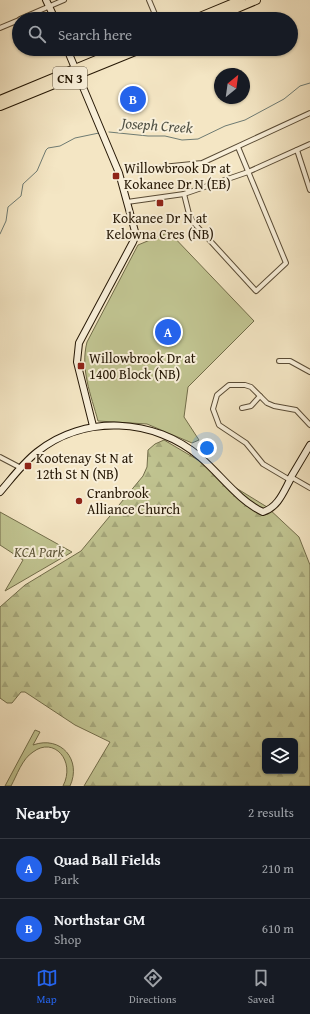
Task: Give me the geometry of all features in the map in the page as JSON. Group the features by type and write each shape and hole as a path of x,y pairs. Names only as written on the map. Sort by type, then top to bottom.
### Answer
{"highway":[{"path":"212,12 241,0"},
{"path":"228,12 256,0"},
{"name":"CN 3","path":"0,106 109,56"},
{"name":"CN 3","path":"0,100 121,56"}],"street":[{"path":"46,0 52,12"},
{"path":"36,12 64,0"},
{"path":"149,0 154,12"},
{"path":"0,28 12,23"},
{"path":"70,56 119,173 136,234 79,342 77,362 93,426"},
{"path":"152,168 202,163 310,113"},
{"path":"126,202 184,194 248,172 310,144"},
{"path":"184,194 189,214 193,222 256,291 286,263 238,147"},
{"path":"296,150 310,190"},
{"path":"279,361 290,361 310,372"},
{"path":"310,425 296,410 274,406 260,396 257,391 245,385 229,385 218,395 213,409 215,418 219,425 246,443 264,464 310,488"},
{"path":"242,408 251,406 260,396"},
{"path":"0,492 37,452 56,439 93,426 111,425 143,428 178,442 199,456 241,495 264,512 271,510 278,504 310,445"},
{"path":"0,457 21,468"}],"green space":[{"path":"169,232 254,321 188,387 184,417 199,440 192,443 147,424 98,421 87,382 85,352 87,342 138,245"},
{"path":"164,440 198,460 228,483 267,507 299,537 310,565 310,786 84,786 110,742 75,725 25,692 21,692 12,703 7,703 0,698 0,607 25,585 81,551 143,476 147,467 148,450 155,444"},
{"name":"KCA Park","path":"0,512 72,552 5,591 23,560 0,545"},
{"path":"35,730 40,732 33,745 43,743 52,744 60,747 71,759 73,776 70,786 63,786 67,768 65,760 55,749 48,747 41,748 29,755 11,786 5,786"}],"waterway":[{"name":"Joseph Creek","path":"109,132 148,136 165,136 182,140 198,139 225,126 245,120 284,99 300,86 310,83"},
{"name":"Joseph Creek","path":"0,234 6,221 8,207 21,196 23,184 37,171 46,150 48,148 60,146 75,138 99,133"}],"place":[{"name":"Northstar GM","path":"133,99"},
{"name":"Willowbrook Dr at Kokanee Dr N (EB)","path":"116,176"},
{"name":"Kokanee Dr N at Kelowna Cres (NB)","path":"160,203"},
{"name":"Quad Ball Fields","path":"168,332"},
{"name":"Willowbrook Dr at 1400 Block (NB)","path":"81,366"},
{"name":"Kootenay St N at 12th St N (NB)","path":"28,466"},
{"name":"Cranbrook Alliance Church","path":"79,501"}]}
